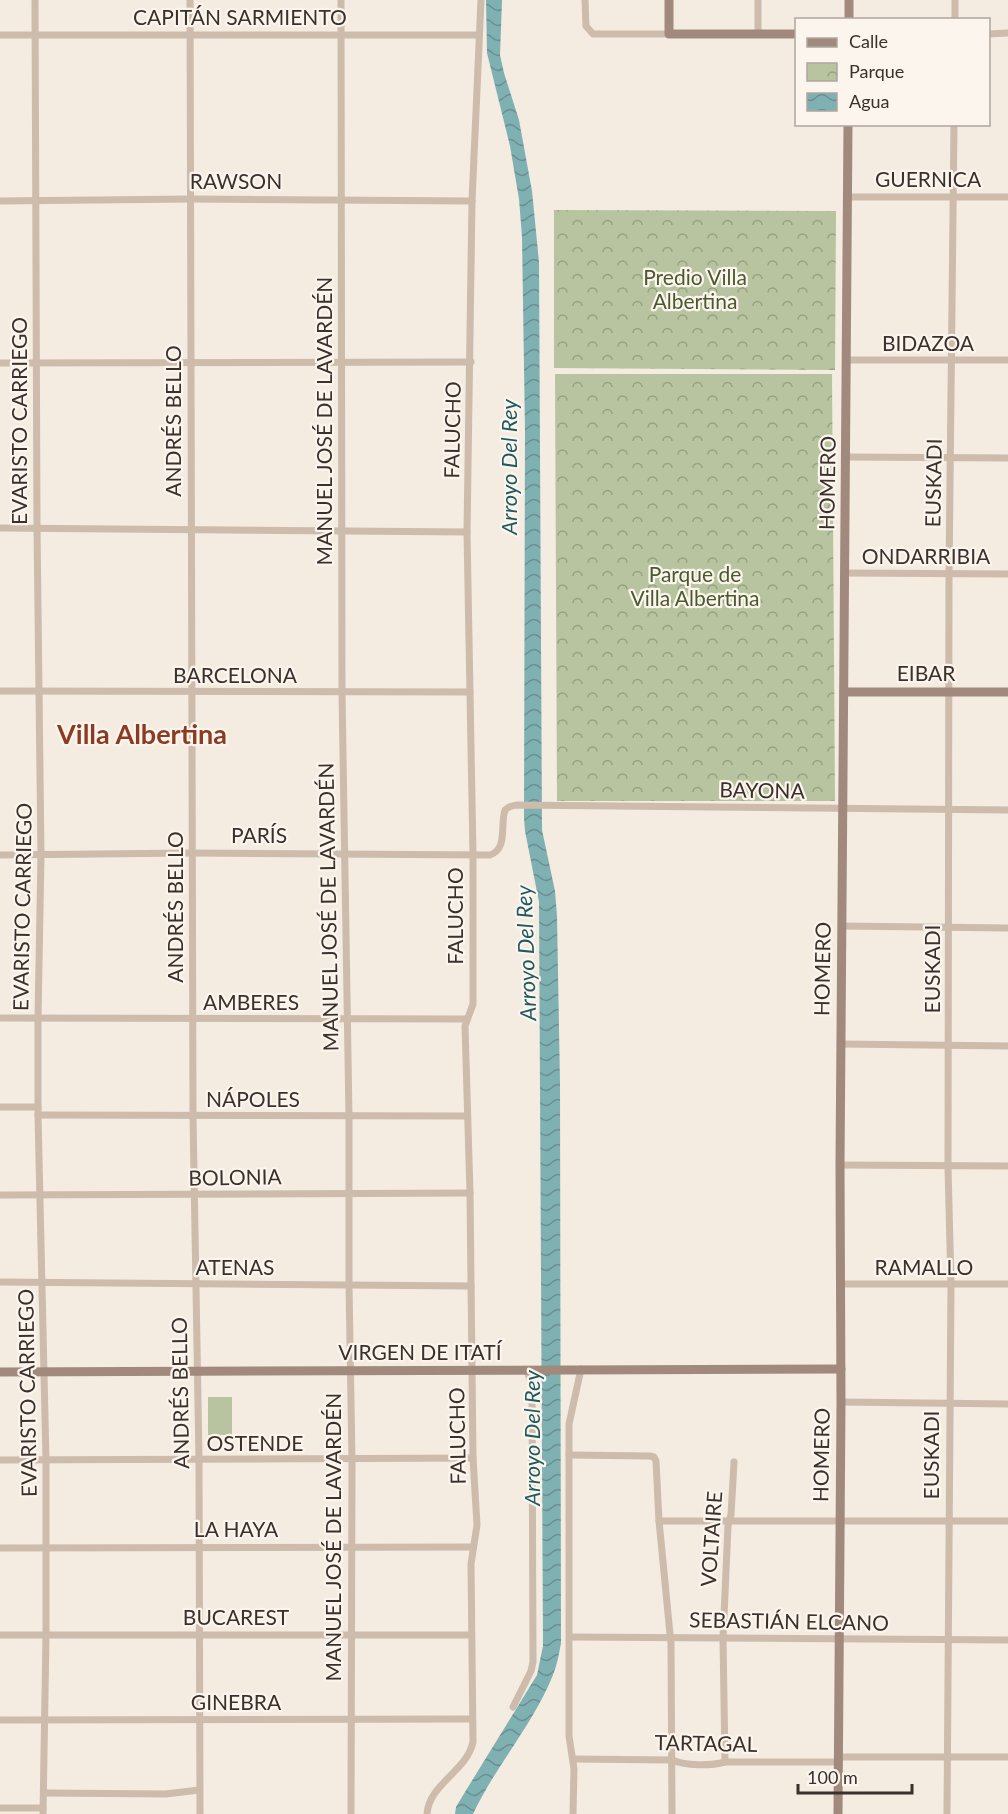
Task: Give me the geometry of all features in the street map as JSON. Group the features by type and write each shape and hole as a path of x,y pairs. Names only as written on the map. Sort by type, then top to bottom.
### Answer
{"main road":[{"path":"669,0 669,34 795,34"},
{"path":"849,0 849,18"},
{"name":"HOMERO","path":"838,1814 842,808 848,360 848,126"},
{"name":"EIBAR","path":"844,692 1008,692"},
{"name":"VIRGEN DE ITATÍ","path":"0,1372 841,1370"}],"street":[{"name":"EVARISTO CARRIEGO","path":"35,0 41,855 38,1111 46,1460 43,1811"},
{"name":"ANDRÉS BELLO","path":"190,0 193,1116 199,1460 200,1814"},
{"name":"MANUEL JOSÉ DE LAVARDÉN","path":"341,0 342,693 352,1460 351,1814"},
{"name":"FALUCHO","path":"427,1814 431,1798 467,1758 471,1749 472,1719 472,1547 477,1525 473,1458 466,1019 473,1004 473,855 467,532 471,362 471,201 481,0"},
{"path":"585,0 586,26 592,34 669,34"},
{"path":"758,0 758,33"},
{"path":"955,0 955,18"},
{"path":"990,33 1008,33"},
{"name":"CAPITÁN SARMIENTO","path":"0,35 479,35"},
{"name":"EUSKADI","path":"947,1814 951,1284 948,1167 949,811 954,126"},
{"name":"GUERNICA","path":"848,197 1008,197"},
{"name":"RAWSON","path":"0,201 342,199 471,201"},
{"name":"BIDAZOA","path":"848,360 1008,360"},
{"path":"0,363 471,362"},
{"path":"847,457 1008,458"},
{"path":"0,528 467,532"},
{"name":"ONDARRIBIA","path":"845,573 1008,574"},
{"name":"BARCELONA","path":"0,691 470,692"},
{"name":"PARÍS","path":"0,855 192,853 490,855 502,844 505,810 516,805"},
{"name":"BAYONA","path":"516,805 1008,810"},
{"path":"842,926 1008,928"},
{"name":"AMBERES","path":"0,1018 466,1019"},
{"path":"841,1044 1008,1046"},
{"name":"NÁPOLES","path":"0,1107 38,1111 193,1116 467,1116"},
{"path":"840,1165 1008,1166"},
{"name":"BOLONIA","path":"0,1195 470,1193"},
{"name":"ATENAS","path":"0,1282 471,1286"},
{"name":"RAMALLO","path":"840,1284 1008,1284"},
{"path":"573,1814 573,1759 569,1736 569,1455 570,1412 577,1369"},
{"path":"513,1707 531,1671 533,1662 531,1371"},
{"path":"841,1402 1008,1404"},
{"path":"569,1455 654,1457 670,1637 672,1814"},
{"name":"OSTENDE","path":"0,1460 473,1458"},
{"name":"VOLTAIRE","path":"725,1762 723,1638 734,1462"},
{"path":"659,1521 1008,1521"},
{"name":"LA HAYA","path":"0,1548 472,1547"},
{"name":"BUCAREST","path":"0,1635 471,1635"},
{"name":"SEBASTIÁN ELCANO","path":"570,1637 1008,1640"},
{"name":"GINEBRA","path":"0,1720 472,1719"},
{"name":"TARTAGAL","path":"573,1759 672,1760 680,1763 1008,1757"},
{"path":"44,1792 166,1794 199,1790"},
{"path":"0,1808 43,1811"}],"green space":[{"name":"Predio Villa Albertina","path":"554,210 836,211 835,370 554,368"},
{"name":"Parque de Villa Albertina","path":"555,374 832,374 835,801 557,801"},
{"path":"208,1397 232,1397 232,1435 208,1435"}],"water":[{"path":"486,0 502,0 500,55 519,120 532,191 539,262 542,830 555,891 557,916 560,1083 561,1643 558,1659 545,1693 473,1814 455,1814 456,1807 537,1675 543,1646 539,902 524,818 525,431 522,237 519,199 510,146 487,53"}],"district":[{"name":"Villa Albertina","path":"142,735"}],"water label":[{"name":"Arroyo Del Rey","path":"509,467"},
{"name":"Arroyo Del Rey","path":"526,953"},
{"name":"Arroyo Del Rey","path":"532,1438"}]}
